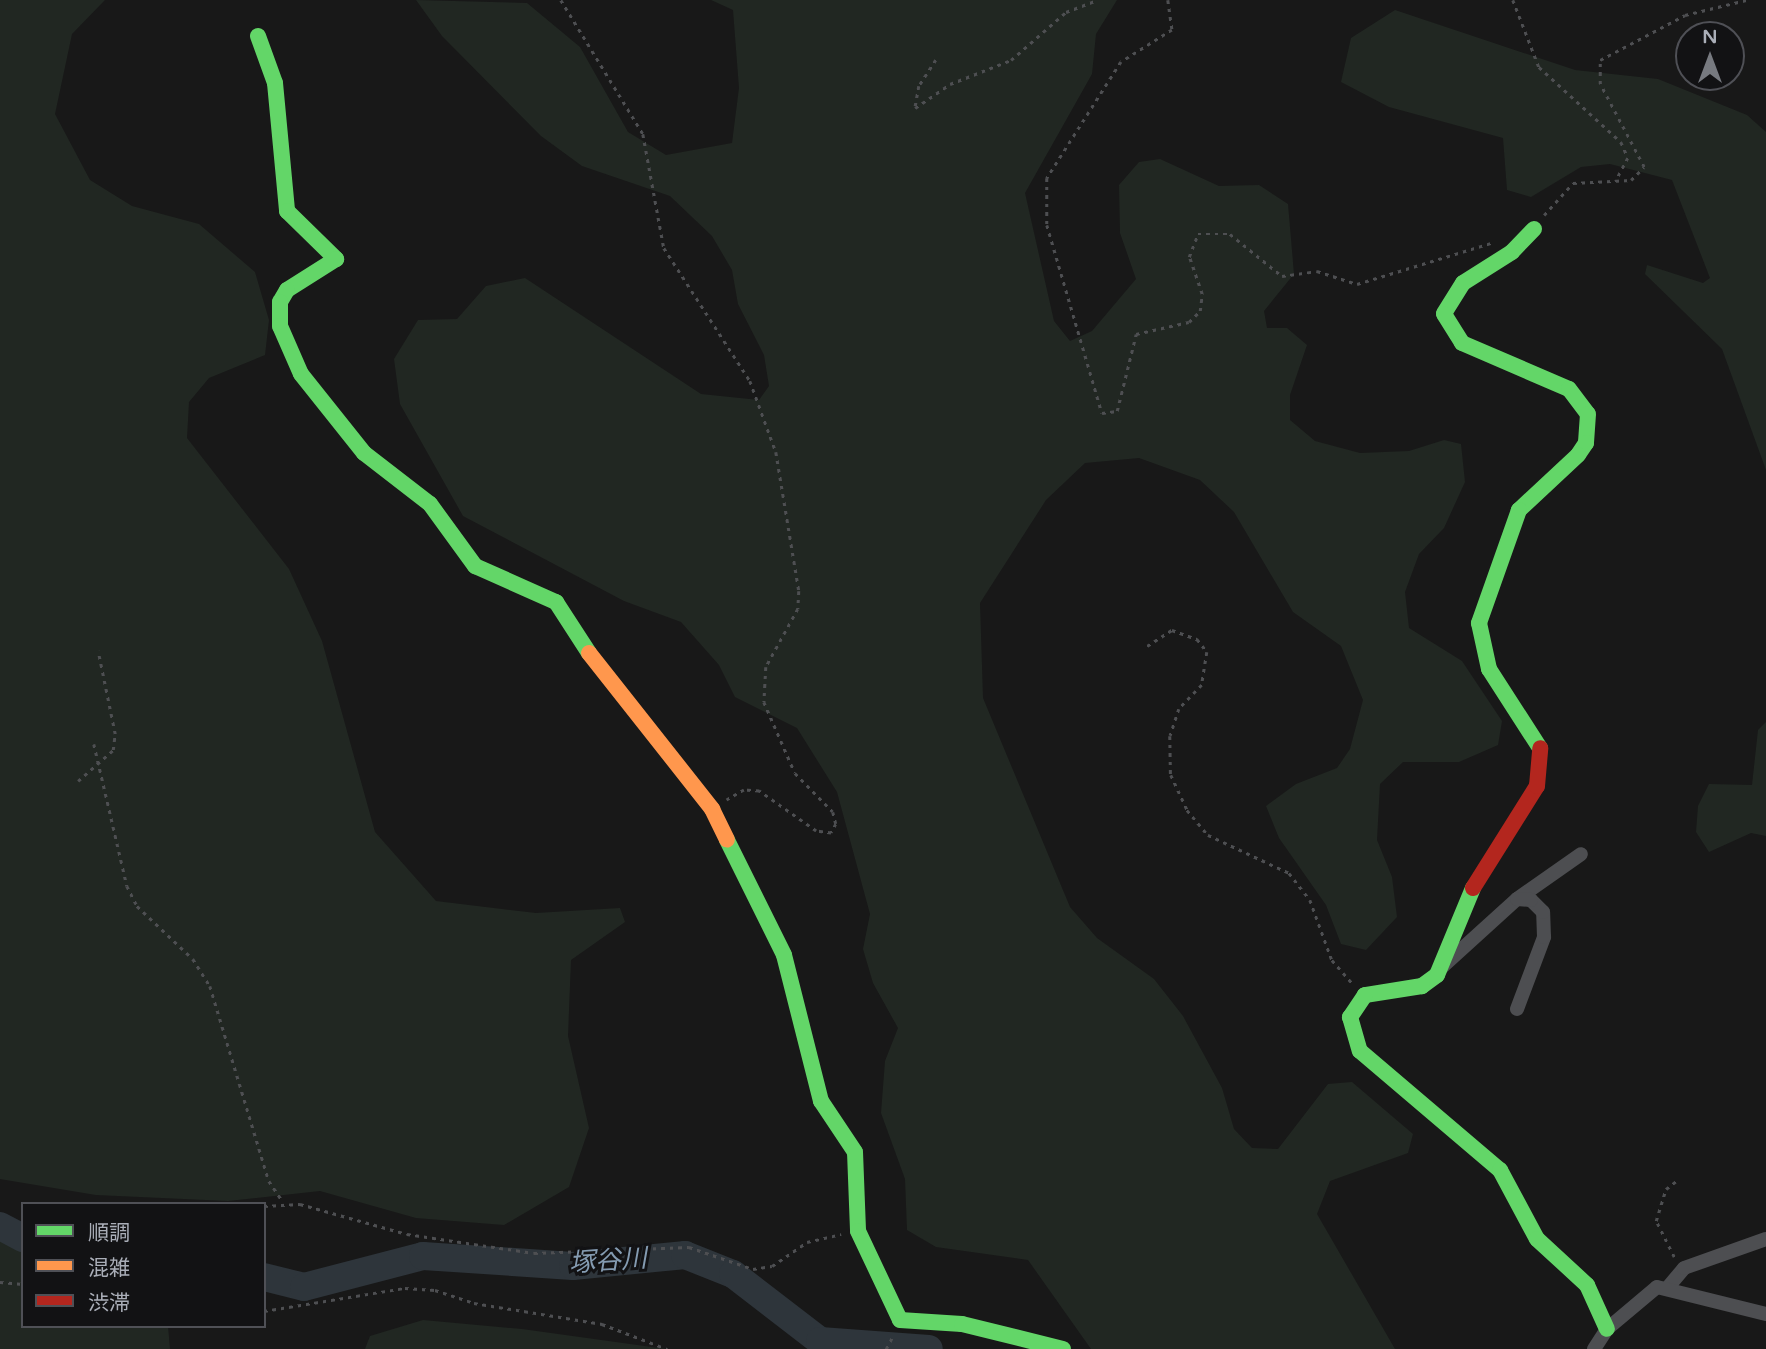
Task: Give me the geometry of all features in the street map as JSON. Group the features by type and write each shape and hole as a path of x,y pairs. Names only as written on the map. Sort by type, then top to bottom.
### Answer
{"street":[{"path":"258,36 275,83 287,211 337,259 287,290 280,302 280,326 301,374 364,453 430,504 475,566 556,602 609,684 712,809 784,955 821,1101 855,1152 858,1231 901,1320 962,1324 1063,1349"},
{"path":"1442,967 1478,877 1537,786 1543,758 1528,720 1481,653 1479,623 1520,510 1578,455 1589,430 1581,400 1569,389 1462,343 1447,328 1449,298 1534,229"},
{"path":"1581,854 1517,899 1459,958 1442,967 1422,986 1365,995 1350,1017 1360,1051 1481,1149 1537,1239 1587,1285 1607,1329"},
{"path":"1517,899 1531,900 1543,912 1544,937 1517,1009"},
{"path":"1669,1286 1680,1270 1766,1239"},
{"path":"1594,1349 1607,1329 1644,1293 1669,1286 1751,1315 1766,1314"}],"path":[{"path":"561,0 633,113 643,134 664,248 750,381 776,452 799,591 798,609 766,667 765,702 782,750 836,824 831,833 816,831 759,791 744,790 712,809"},
{"path":"936,60 915,108 950,84 1011,60 1066,12 1097,0"},
{"path":"1168,0 1172,30 1121,62 1046,178 1047,225 1102,413 1117,411 1136,334 1189,322 1200,311 1202,294 1189,257 1198,234 1230,234 1282,276 1317,271 1357,284 1500,240"},
{"path":"1513,0 1539,67 1621,142 1628,158 1616,181"},
{"path":"1534,229 1573,183 1640,177 1644,167 1601,84 1600,60 1685,15 1746,0"},
{"path":"1147,646 1172,630 1197,639 1207,652 1202,685 1179,709 1170,736 1171,775 1187,810 1208,835 1289,873 1310,900 1332,960 1365,995"},
{"path":"78,781 113,750 115,734 98,651"},
{"path":"94,744 127,887 137,906 193,959 210,986 269,1181 283,1202"},
{"path":"1679,1180 1666,1189 1656,1221 1680,1270"},
{"path":"266,1206 283,1202 499,1250 580,1254 689,1247 752,1269 778,1263 807,1242 858,1231"},
{"path":"0,1282 21,1284"},
{"path":"266,1311 405,1288 435,1290 474,1303 602,1324 667,1349"},
{"path":"886,1349 894,1334"}],"shaded area":[{"path":"0,0 105,0 72,34 55,114 90,180 132,206 199,224 255,272 269,320 265,355 209,378 189,402 187,438 289,569 322,641 375,832 436,901 536,913 620,908 625,922 571,960 568,1036 589,1128 569,1187 504,1225 416,1218 320,1191 228,1201 96,1195 0,1179"},
{"path":"416,0 527,3 580,47 628,132 666,155 732,143 739,88 733,10 711,0 1117,0 1096,34 1092,74 1025,193 1054,321 1070,341 1092,331 1136,279 1120,233 1119,185 1139,162 1160,159 1219,186 1259,185 1288,204 1294,274 1264,311 1267,328 1287,328 1307,345 1290,395 1290,420 1315,441 1360,453 1409,451 1444,440 1461,444 1465,482 1444,528 1419,554 1405,592 1409,628 1462,661 1502,721 1498,745 1459,762 1403,762 1380,784 1377,840 1392,877 1397,917 1366,950 1341,944 1326,905 1279,838 1266,806 1296,784 1337,768 1350,749 1363,700 1341,646 1293,612 1234,512 1200,480 1139,458 1085,463 1046,500 980,603 983,698 1070,907 1097,938 1154,979 1183,1016 1222,1088 1234,1129 1252,1148 1278,1149 1328,1084 1352,1082 1413,1134 1408,1153 1330,1181 1317,1214 1395,1349 1091,1349 1028,1260 936,1247 907,1230 905,1179 881,1113 885,1061 898,1028 873,983 863,949 870,914 837,792 797,728 735,697 719,665 681,622 624,601 463,516 400,404 394,359 418,320 457,319 486,286 525,278 701,394 759,400 769,386 764,355 738,304 732,270 712,236 670,196 582,166 541,136 442,36"},
{"path":"1395,10 1575,70 1658,79 1675,86 1675,91 1688,91 1747,115 1766,132 1766,470 1722,349 1645,274 1647,265 1703,283 1710,278 1672,180 1610,164 1581,167 1531,197 1507,190 1503,138 1389,107 1341,82 1351,38"},
{"path":"1766,722 1766,836 1751,833 1709,852 1696,832 1698,806 1709,784 1752,785 1758,730"},
{"path":"0,1235 21,1245 21,1328 168,1328 170,1349 0,1349"},
{"path":"423,1320 522,1329 666,1349 365,1349 370,1336"}],"waterway":[{"name":"塚谷川","path":"0,1226 21,1237"},
{"name":"塚谷川","path":"266,1278 304,1287 423,1256 573,1266 685,1255 733,1274 820,1341 929,1349"}],"traffic: fast":[{"path":"258,36 275,83 287,211 336,259 287,290 280,302 280,326 301,374 364,453 430,504 475,566 556,602 589,653"},
{"path":"1534,229 1512,252 1463,283 1444,314 1462,343 1569,389 1588,414 1586,443 1578,455 1519,510 1479,623 1489,669 1540,748"},
{"path":"727,840 784,955 821,1101 855,1152 858,1231 900,1320 962,1324 1063,1349"},
{"path":"1473,888 1437,975 1422,986 1365,995 1350,1017 1360,1051 1500,1170 1537,1239 1587,1285 1607,1329"}],"traffic: slow":[{"path":"589,653 712,809 727,840"}],"traffic: jam":[{"path":"1473,888 1537,786 1540,748"}]}
